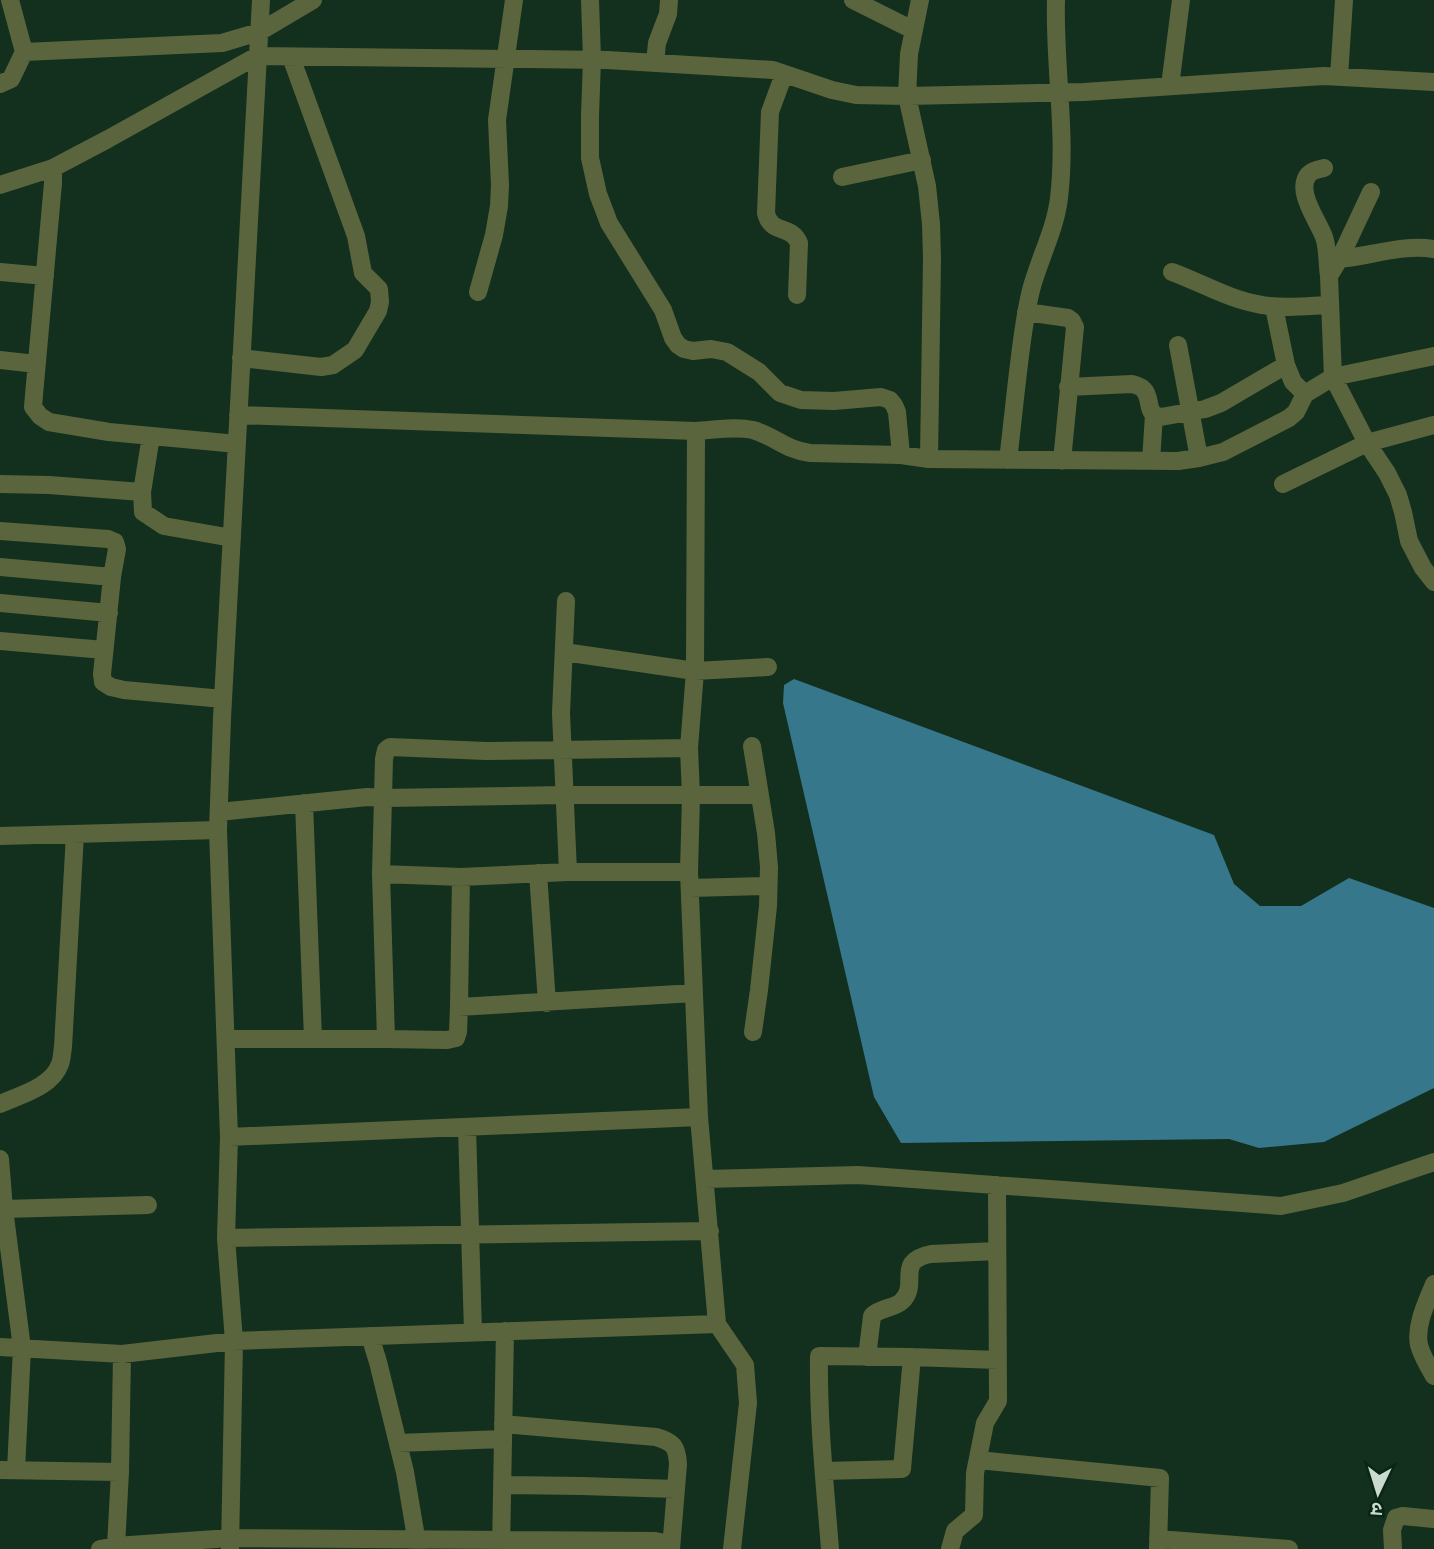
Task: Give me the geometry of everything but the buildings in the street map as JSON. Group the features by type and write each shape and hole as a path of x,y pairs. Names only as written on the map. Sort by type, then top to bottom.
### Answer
{"street":[{"path":"0,84 10,79 24,52 10,0"},
{"path":"230,1544 234,1341 226,1238 229,1137 218,821 261,0"},
{"path":"24,52 222,43 259,32 313,0"},
{"path":"478,292 499,206 497,120 514,0"},
{"path":"590,0 590,158 598,194 609,223 663,310 673,338 684,349 727,352 759,372 780,393 801,400 834,401 881,397 890,400 897,412 901,455"},
{"path":"656,63 657,43 669,0"},
{"path":"853,0 913,30"},
{"path":"920,0 909,54 907,96 927,186 932,258 929,459"},
{"path":"1008,460 1026,312 1037,270 1053,230 1059,199 1062,163 1061,92 1056,56 1056,0"},
{"path":"1170,86 1181,0"},
{"path":"1339,77 1344,0"},
{"path":"0,185 53,168 257,56 592,60 773,70 832,90 856,95 1061,92 1324,76 1434,82"},
{"path":"241,358 321,367 333,365 355,350 378,311 380,302 379,289 363,273 353,225 291,57"},
{"path":"784,74 770,112 766,213 774,228 795,235 799,243 797,295"},
{"path":"842,177 922,160"},
{"path":"53,168 33,407 49,422 109,432 237,444"},
{"path":"1324,168 1307,176 1306,192 1310,209 1324,236 1329,276 1333,377 1398,495 1409,541 1423,568 1434,582"},
{"path":"1329,276 1371,192"},
{"path":"1339,258 1411,248 1434,249"},
{"path":"0,272 45,276"},
{"path":"1172,272 1242,300 1274,307 1329,305"},
{"path":"1274,307 1286,365 1293,382 1305,394"},
{"path":"1026,312 1061,316 1072,321 1075,327 1062,461"},
{"path":"1178,345 1199,458"},
{"path":"238,415 696,430 742,429 753,430 798,452 901,455 929,459 1178,461 1223,452 1289,418 1296,412 1305,394 1333,377 1434,356"},
{"path":"0,360 36,364"},
{"path":"1154,415 1191,411 1222,403 1286,365"},
{"path":"1068,387 1132,384 1142,388 1154,415 1151,461"},
{"path":"1283,484 1367,443 1434,425"},
{"path":"696,430 695,671 689,748 690,880 699,1117 717,1324 745,1365 748,1403 732,1549"},
{"path":"151,436 142,492 143,512 164,526 232,538"},
{"path":"0,484 142,492"},
{"path":"0,531 108,539 115,542 117,549 111,577 103,682 111,687 223,699"},
{"path":"0,566 111,577"},
{"path":"566,601 561,713 568,872"},
{"path":"0,603 109,613"},
{"path":"0,641 104,650"},
{"path":"564,652 695,671 768,667"},
{"path":"752,746 769,867 753,1032"},
{"path":"386,1039 381,874 386,750 390,747 486,751 689,748"},
{"path":"0,836 75,834 218,821 304,803 367,797 759,795"},
{"path":"304,803 313,1039"},
{"path":"0,1104 45,1084 60,1064 75,834"},
{"path":"381,874 461,877 568,872 768,886"},
{"path":"538,873 547,1003"},
{"path":"226,1040 456,1038 461,877"},
{"path":"459,1007 694,993"},
{"path":"229,1137 699,1117"},
{"path":"467,1127 473,1332"},
{"path":"0,1158 22,1348 8,1470 120,1472"},
{"path":"705,1179 858,1175 1281,1206 1343,1194 1434,1162"},
{"path":"950,1549 955,1531 974,1515 975,1474 985,1423 998,1401 997,1185"},
{"path":"4,1209 148,1205"},
{"path":"226,1238 710,1231"},
{"path":"867,1357 872,1316 902,1301 915,1259 921,1255 998,1251"},
{"path":"1432,1370 1419,1339 1420,1323 1434,1284"},
{"path":"0,1347 122,1354 234,1341 717,1324"},
{"path":"501,1544 505,1331"},
{"path":"370,1336 405,1472 416,1544"},
{"path":"122,1354 120,1472 108,1547 655,1541 664,1543 671,1549"},
{"path":"830,1549 819,1398 819,1356 998,1360"},
{"path":"824,1471 902,1469 912,1357"},
{"path":"398,1443 503,1432 656,1437 674,1446 677,1453 671,1549"},
{"path":"978,1460 1160,1478 1158,1544 1289,1549"},
{"path":"502,1485 676,1489"},
{"path":"1392,1549 1392,1530 1396,1518 1403,1516 1434,1519"}],"water":[{"path":"794,679 1214,835 1234,884 1260,906 1301,906 1349,878 1434,908 1434,1088 1324,1142 1259,1148 1229,1139 901,1143 874,1097 783,703 784,685"}]}
